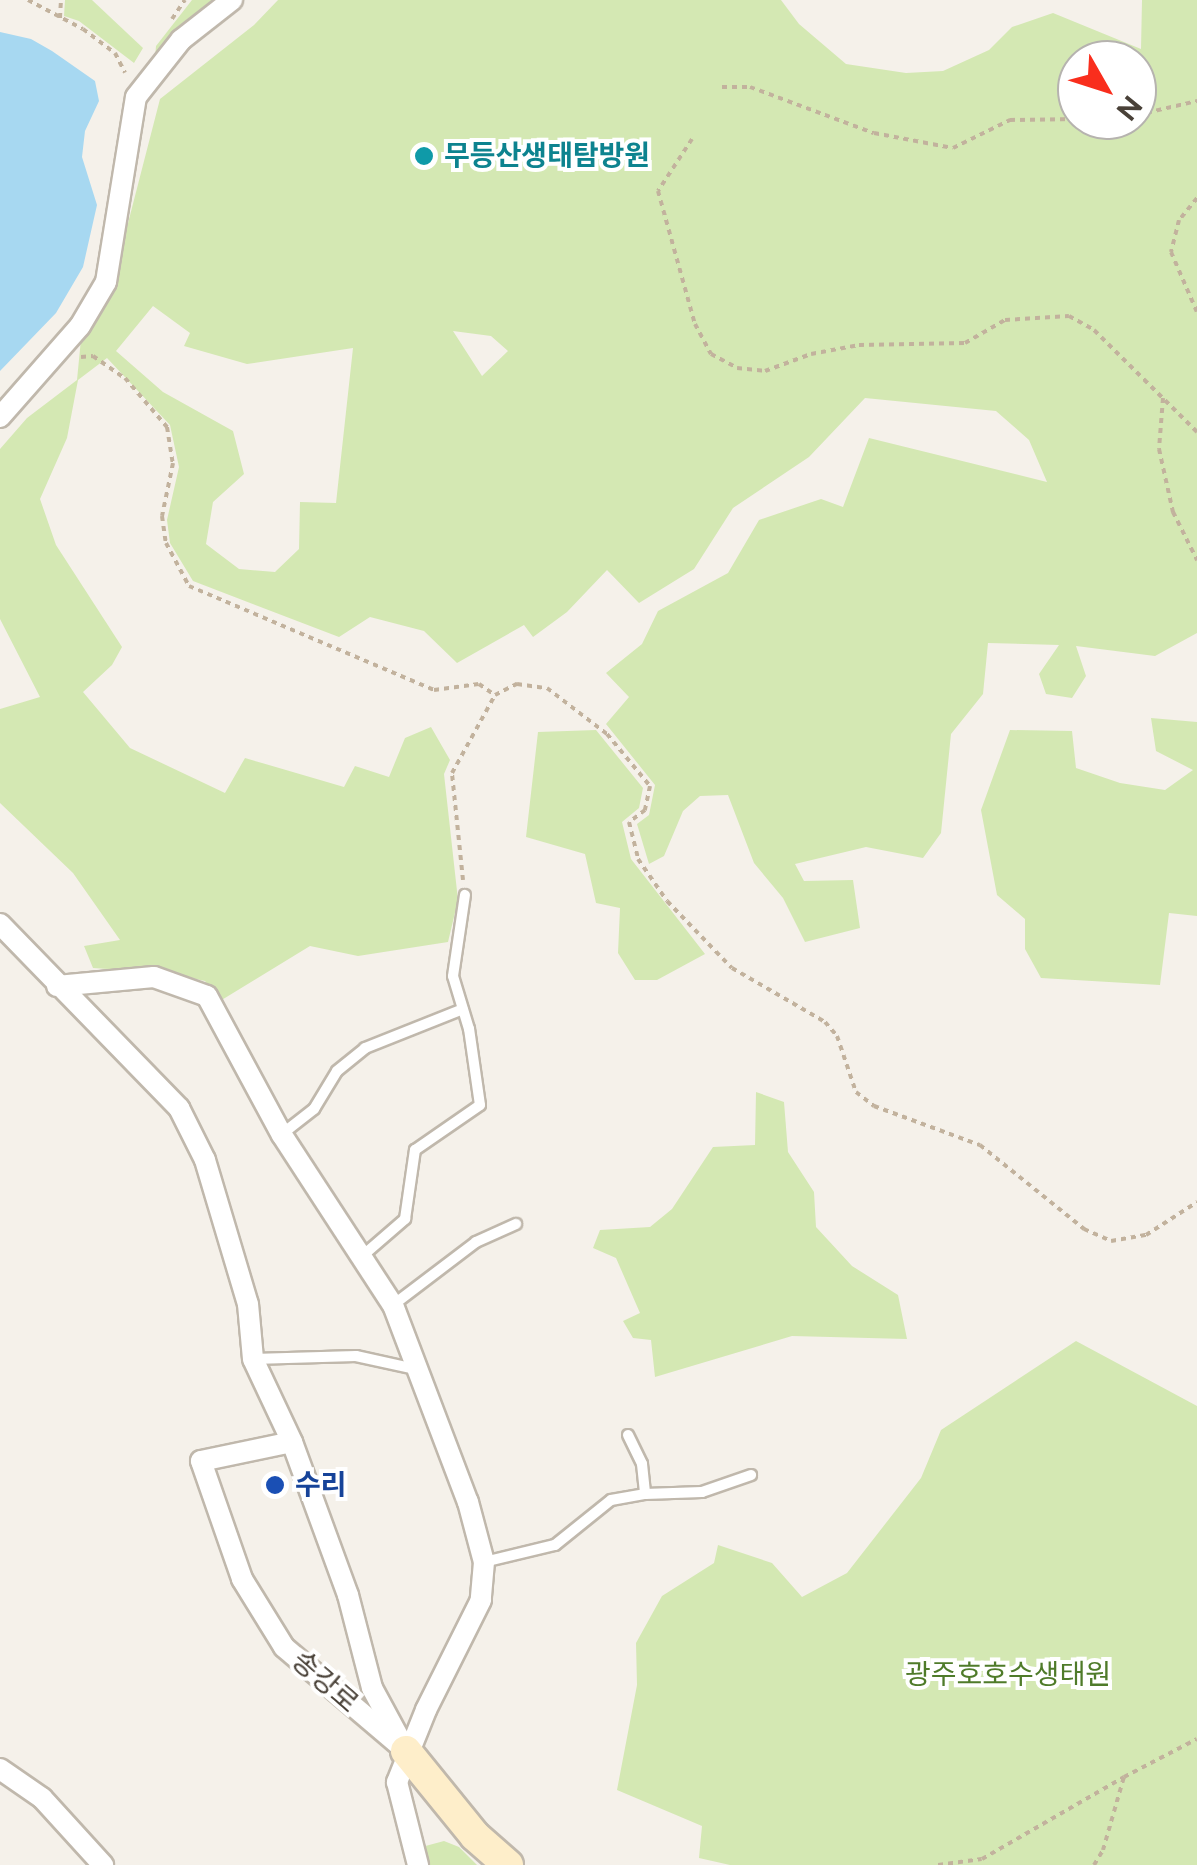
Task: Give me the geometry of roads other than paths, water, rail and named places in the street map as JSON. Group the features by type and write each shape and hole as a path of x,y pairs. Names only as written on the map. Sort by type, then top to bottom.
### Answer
{"main road":[{"name":"송강로","path":"406,1751 475,1836 508,1865"}],"street":[{"path":"0,417 52,362 106,282 136,96 181,40 232,0"},
{"path":"0,924 179,1108 204,1160 248,1304 253,1358 292,1442 348,1596 372,1688 406,1751"},
{"path":"58,986 154,977 206,996 282,1135 393,1305 468,1502 484,1562 481,1600 406,1751 397,1782 418,1865"},
{"name":"송강로","path":"292,1442 201,1461 242,1579 284,1647 406,1751"},
{"path":"0,1769 42,1798 103,1865"}],"lane":[{"path":"360,1259 405,1219 415,1150 480,1105 463,1008 453,976 465,894"},
{"path":"282,1135 314,1108 337,1071 365,1048 463,1008"},
{"path":"393,1305 476,1242 516,1224"},
{"path":"253,1358 356,1356 416,1370"},
{"path":"628,1435 642,1464 645,1494"},
{"path":"484,1562 555,1545 611,1500 702,1492 751,1475"}],"water":[{"path":"0,32 31,39 52,51 95,81 99,101 85,131 82,157 97,205 83,267 56,313 0,371"}],"place":[{"name":"무등산생태탐방원","path":"424,156"},
{"name":"수리","path":"275,1485"}],"park label":[{"name":"광주호호수생태원","path":"1008,1675"}]}
